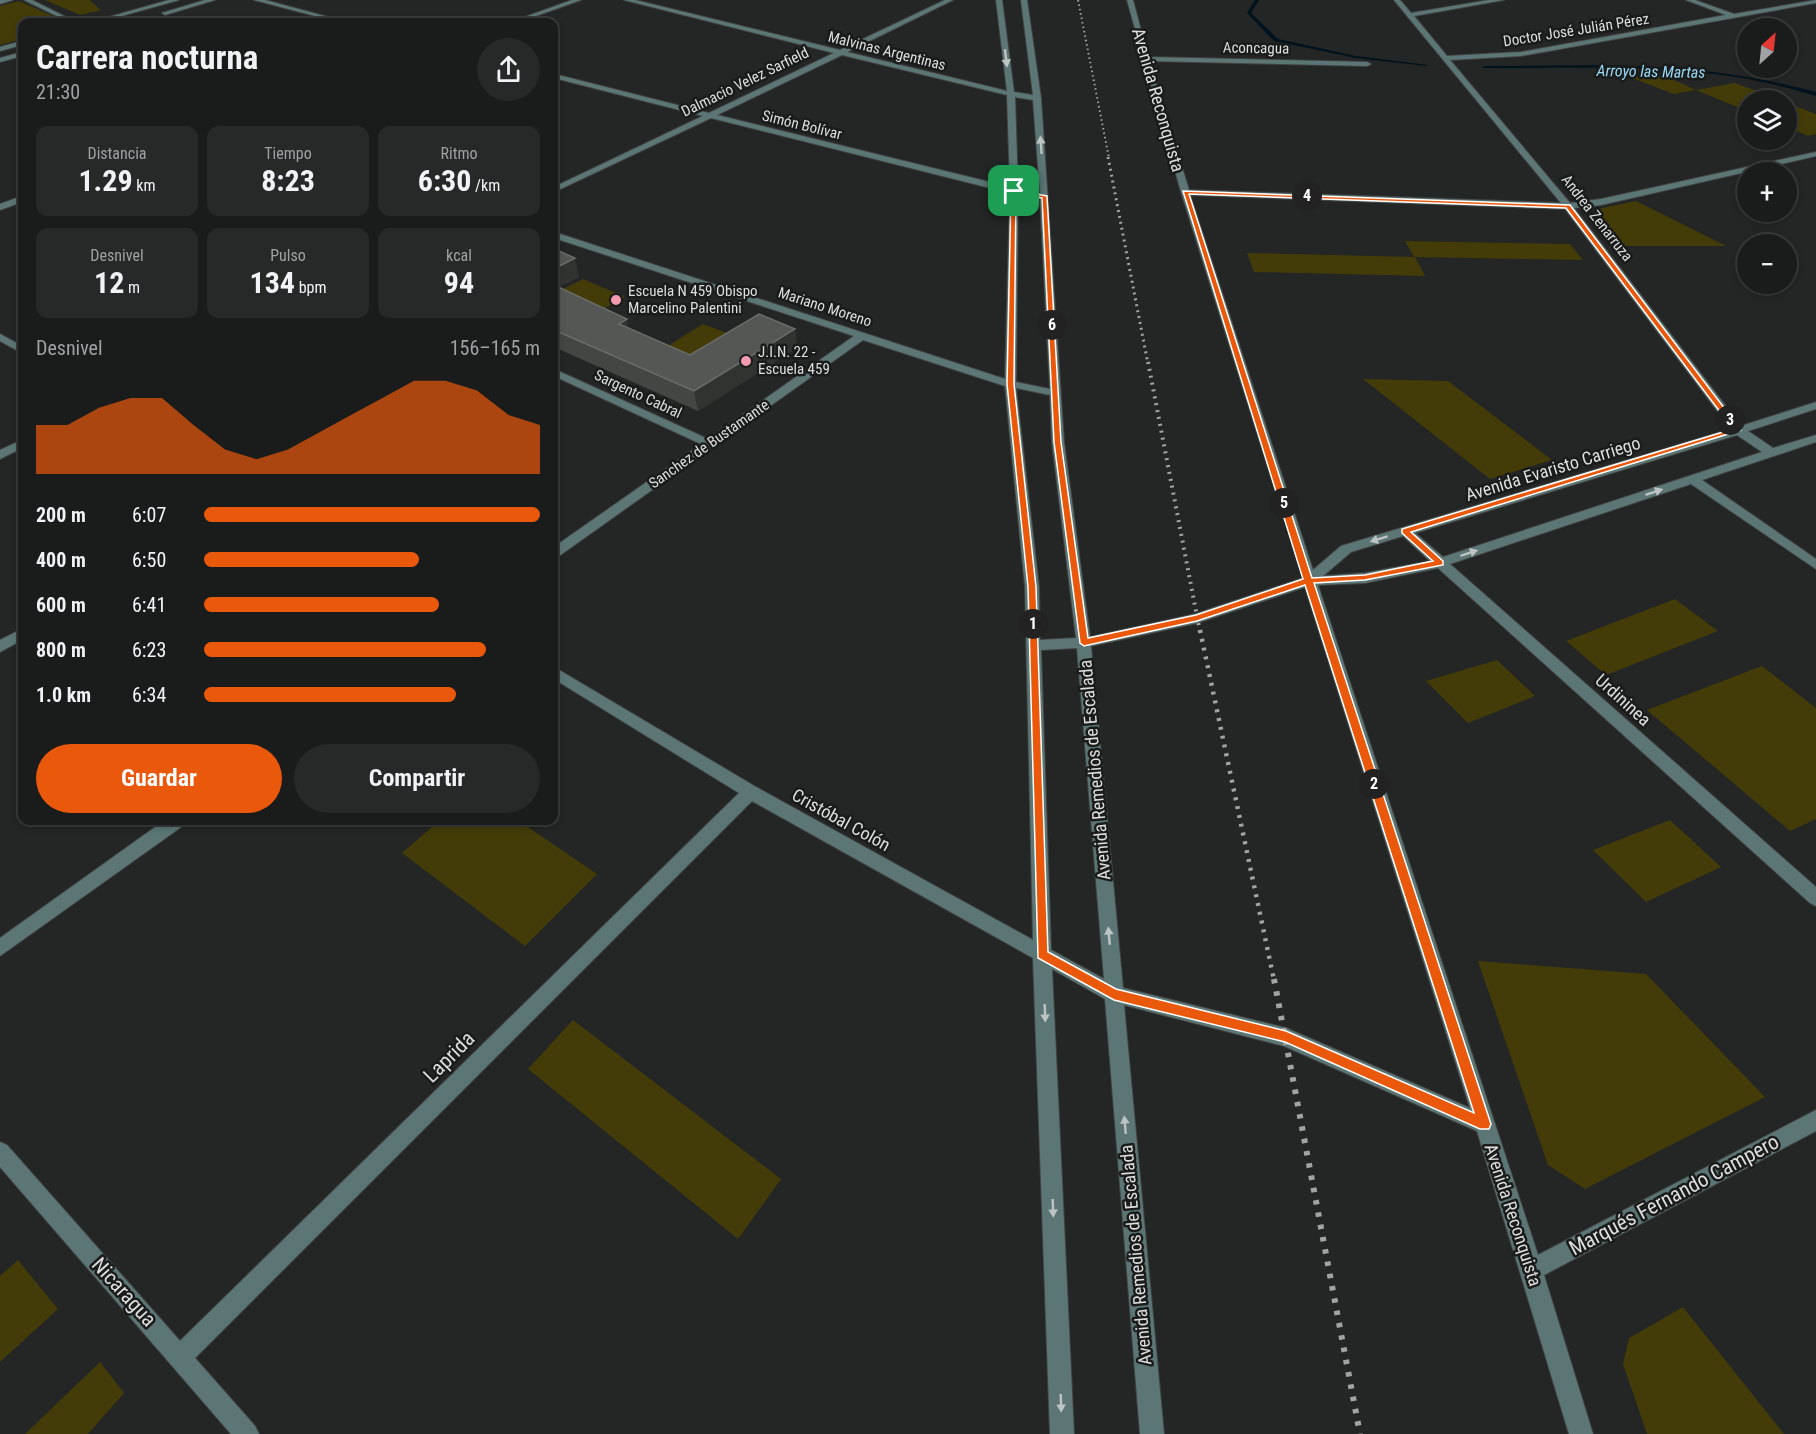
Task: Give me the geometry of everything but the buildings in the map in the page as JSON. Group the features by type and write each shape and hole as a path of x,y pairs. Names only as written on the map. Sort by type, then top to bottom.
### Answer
{"street":[{"path":"0,3 10,0"},
{"path":"27,0 65,18"},
{"path":"136,0 148,8"},
{"path":"109,18 176,0"},
{"path":"156,16 212,0"},
{"path":"256,0 328,18"},
{"path":"526,18 578,0"},
{"name":"Malvinas Argentinas","path":"627,0 839,53 1011,94 1037,98"},
{"name":"Dalmacio Velez Sarfield","path":"558,188 950,0"},
{"path":"999,0 1011,94 1014,191 1010,384 1032,587 1042,954 1062,1434"},
{"name":"Avenida Reconquista","path":"1130,0 1145,59 1185,192 1308,581 1532,1270 1581,1434"},
{"name":"Andrea Zenarruza","path":"1396,0 1568,206 1738,430 1772,453"},
{"path":"1408,15 1501,0"},
{"path":"1689,0 1733,16"},
{"name":"Avenida Remedios de Escalada","path":"1021,1 1037,98 1058,442 1084,643 1152,1434"},
{"name":"Doctor José Julián Pérez","path":"1445,58 1521,54 1816,1"},
{"path":"0,49 18,44"},
{"path":"0,60 18,55"},
{"path":"12,57 18,59"},
{"name":"Aconcagua","path":"1145,59 1367,64"},
{"name":"Simón Bolívar","path":"558,77 1014,191 1044,196"},
{"path":"1185,192 1568,206 1601,202 1816,154"},
{"path":"0,207 18,200"},
{"name":"Mariano Moreno","path":"558,236 1010,384 1055,393"},
{"name":"Sanchez de Bustamante","path":"558,550 863,335"},
{"path":"0,336 18,347"},
{"name":"Sargento Cabral","path":"558,374 710,444"},
{"name":"Avenida Evaristo Carriego","path":"1308,581 1346,549 1816,405"},
{"name":"Avenida Evaristo Carriego","path":"1034,645 1084,643 1197,618 1308,581 1365,578 1440,563 1816,438"},
{"path":"0,455 18,446"},
{"path":"1693,479 1816,565"},
{"name":"Urdininea","path":"1405,531 1816,898"},
{"path":"0,647 18,636"},
{"name":"Cristóbal Colón","path":"558,674 750,792 1114,994 1286,1037 1484,1124"},
{"name":"Laprida","path":"181,1356 750,792"},
{"path":"0,948 171,825"},
{"name":"Marqués Fernando Campero","path":"1532,1270 1816,1120"},
{"name":"Nicaragua","path":"0,1152 247,1434"}],"shaded area":[{"path":"45,0 89,0 101,10 80,15"},
{"path":"19,1 57,18 18,18 18,40 0,45 0,6"},
{"path":"1627,76 1667,77 1696,90 1674,94"},
{"path":"1735,83 1754,90 1737,90 1737,107 1696,90"},
{"path":"1797,107 1816,114 1816,134 1808,136 1797,131"},
{"path":"1636,201 1726,246 1621,246 1595,214 1598,209"},
{"path":"1405,241 1570,244 1583,260 1415,257 1425,276 1254,272 1247,253 1414,257"},
{"path":"583,279 625,297 598,312 558,294 558,292"},
{"path":"703,324 732,335 687,364 658,352"},
{"path":"1363,379 1448,381 1552,460 1490,479"},
{"path":"1675,599 1718,631 1606,675 1566,641"},
{"path":"1497,660 1535,696 1468,723 1426,681"},
{"path":"1762,666 1816,708 1816,819 1790,831 1647,710"},
{"path":"1670,820 1721,867 1646,902 1593,850"},
{"path":"434,825 525,825 597,874 525,946 402,853"},
{"path":"1478,961 1646,974 1765,1097 1585,1189 1548,1165"},
{"path":"573,1020 781,1179 738,1239 528,1069"},
{"path":"18,1260 58,1309 0,1362 0,1276"},
{"path":"1683,1307 1784,1434 1647,1434 1623,1364 1629,1338"},
{"path":"100,1362 124,1393 88,1434 25,1434"}],"waterway":[{"name":"Arroyo las Martas","path":"1257,0 1249,13 1276,40 1356,57 1426,65"},
{"name":"Arroyo las Martas","path":"1484,67 1693,70 1735,75 1816,94"}],"railway":[{"path":"1078,0 1109,158"},
{"path":"1108,157 1148,364"},
{"path":"1148,362 1200,632"},
{"path":"1200,630 1274,980"},
{"path":"1274,979 1360,1434"}],"place":[{"name":"Escuela N 459 Obispo Marcelino Palentini","path":"616,300"},
{"name":"J.I.N. 22 - Escuela 459","path":"746,361"}],"route":[{"path":"1014,191 1010,384 1032,587 1042,954 1114,994 1286,1037 1484,1124 1308,581 1365,578 1440,563 1405,531 1695,445 1738,430 1568,206 1185,192 1308,581 1197,618 1084,643 1058,442 1044,196 1014,191"}]}
